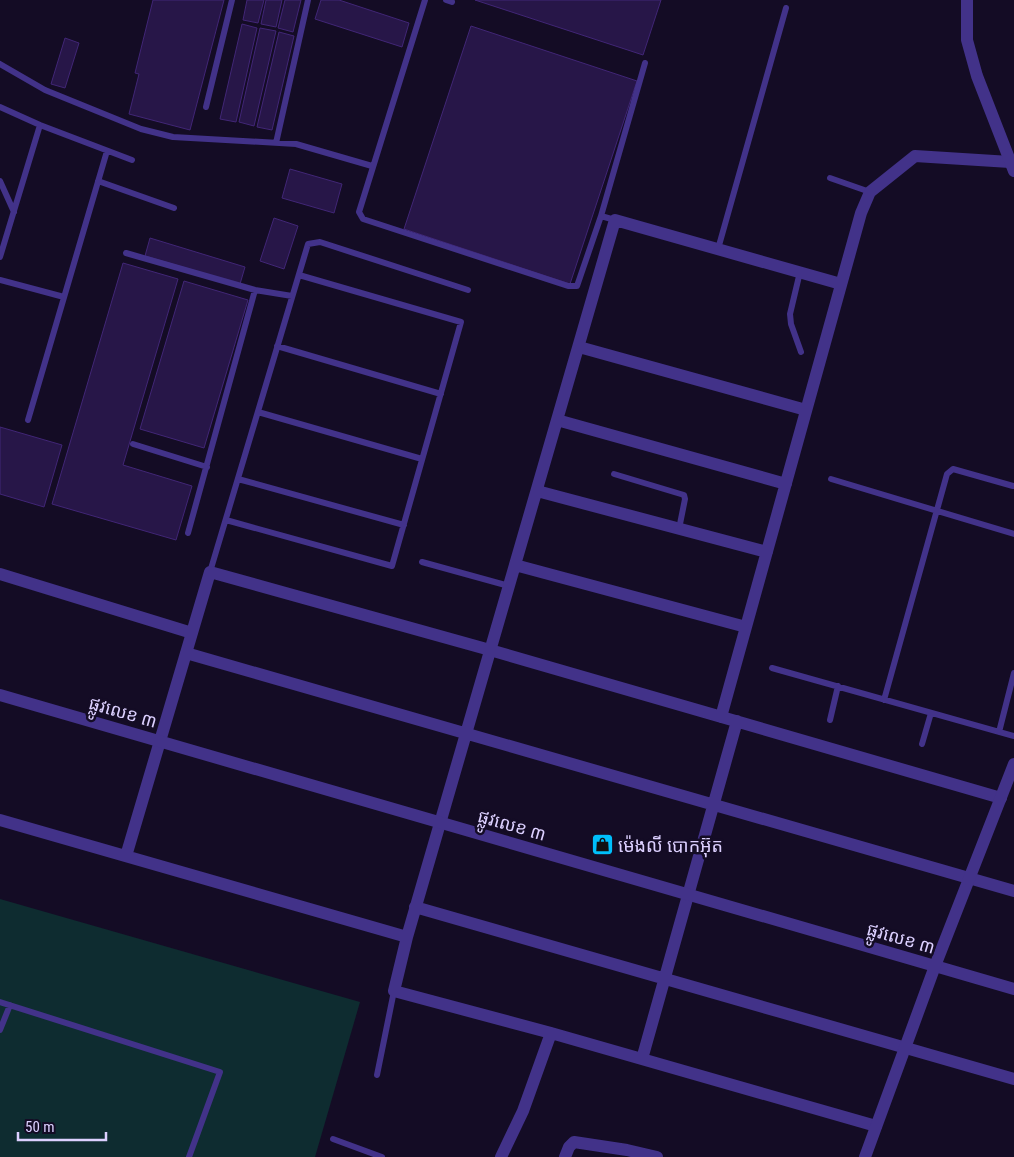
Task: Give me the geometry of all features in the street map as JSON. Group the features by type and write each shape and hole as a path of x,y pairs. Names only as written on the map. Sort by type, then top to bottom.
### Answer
{"street":[{"path":"721,717 861,212 870,192 915,156 1012,167 977,76 968,40 967,0"},
{"path":"841,284 615,220 407,937 394,991 551,1033 876,1126"},
{"path":"578,347 806,410"},
{"path":"557,420 786,484"},
{"path":"537,491 766,552"},
{"path":"515,564 746,627"},
{"path":"126,856 210,572 490,650 1014,801"},
{"path":"0,574 192,633"},
{"path":"186,653 1014,890"},
{"name":"ផ្លូវលេខ ៣","path":"0,695 1014,989"},
{"path":"642,1059 737,722"},
{"path":"865,1157 905,1047 1014,764"},
{"path":"0,820 407,937"},
{"path":"416,906 1014,1078"},
{"path":"501,1157 523,1111 551,1033"},
{"path":"565,1157 569,1147 574,1142 628,1150 657,1157"}],"lane":[{"path":"206,107 232,0"},
{"path":"276,144 308,0"},
{"path":"425,0 359,212 363,219 568,286 576,286 601,216 646,64"},
{"path":"718,249 786,8"},
{"path":"0,64 45,90 141,129 173,137 296,144 372,166"},
{"path":"0,107 40,125 132,160"},
{"path":"0,257 40,125"},
{"path":"28,420 107,151"},
{"path":"830,178 870,192"},
{"path":"0,181 14,213"},
{"path":"98,181 174,208"},
{"path":"601,216 615,220"},
{"path":"210,572 308,244 320,242 468,290"},
{"path":"126,253 255,290 292,296"},
{"path":"800,272 790,314 791,324 801,352"},
{"path":"226,520 392,566 461,322 298,275"},
{"path":"0,280 64,297"},
{"path":"188,532 255,290"},
{"path":"277,346 441,394"},
{"path":"258,412 422,459"},
{"path":"133,444 207,467"},
{"path":"884,700 947,474 954,469 1013,486"},
{"path":"614,474 684,495 685,499 679,529"},
{"path":"238,478 404,525"},
{"path":"831,479 1014,534"},
{"path":"422,562 509,586"},
{"path":"772,668 1014,736"},
{"path":"999,732 1014,674"},
{"path":"830,720 838,686"},
{"path":"922,744 931,713"},
{"path":"377,1075 394,991"},
{"path":"0,1002 220,1072 189,1157"},
{"path":"0,1030 10,1005"},
{"path":"333,1139 382,1157"}],"green space":[{"path":"0,899 360,1002 315,1157 0,1157"}],"building":[{"path":"153,0 224,0 190,130 129,114 139,74 135,73"},
{"path":"247,0 264,0 258,23 243,20"},
{"path":"266,0 282,0 276,27 261,24"},
{"path":"285,0 301,0 293,32 278,28"},
{"path":"321,0 339,0 409,23 402,47 315,19"},
{"path":"475,0 661,0 643,55"},
{"path":"242,24 257,28 236,122 220,119"},
{"path":"471,26 637,81 570,284 404,229"},
{"path":"260,28 276,31 254,126 239,122"},
{"path":"279,32 294,36 272,130 257,127"},
{"path":"65,38 79,43 65,88 51,84"},
{"path":"290,169 342,184 334,213 282,198"},
{"path":"274,218 298,226 284,269 260,261"},
{"path":"150,238 245,267 240,284 145,256"},
{"path":"123,263 178,279 123,465 192,486 176,540 52,504"},
{"path":"184,281 248,300 204,448 140,429"},
{"path":"0,427 62,445 44,507 0,494"}],"place":[{"name":"ម៉េងលី បោកអ៊ុត","path":"602,845"}]}
